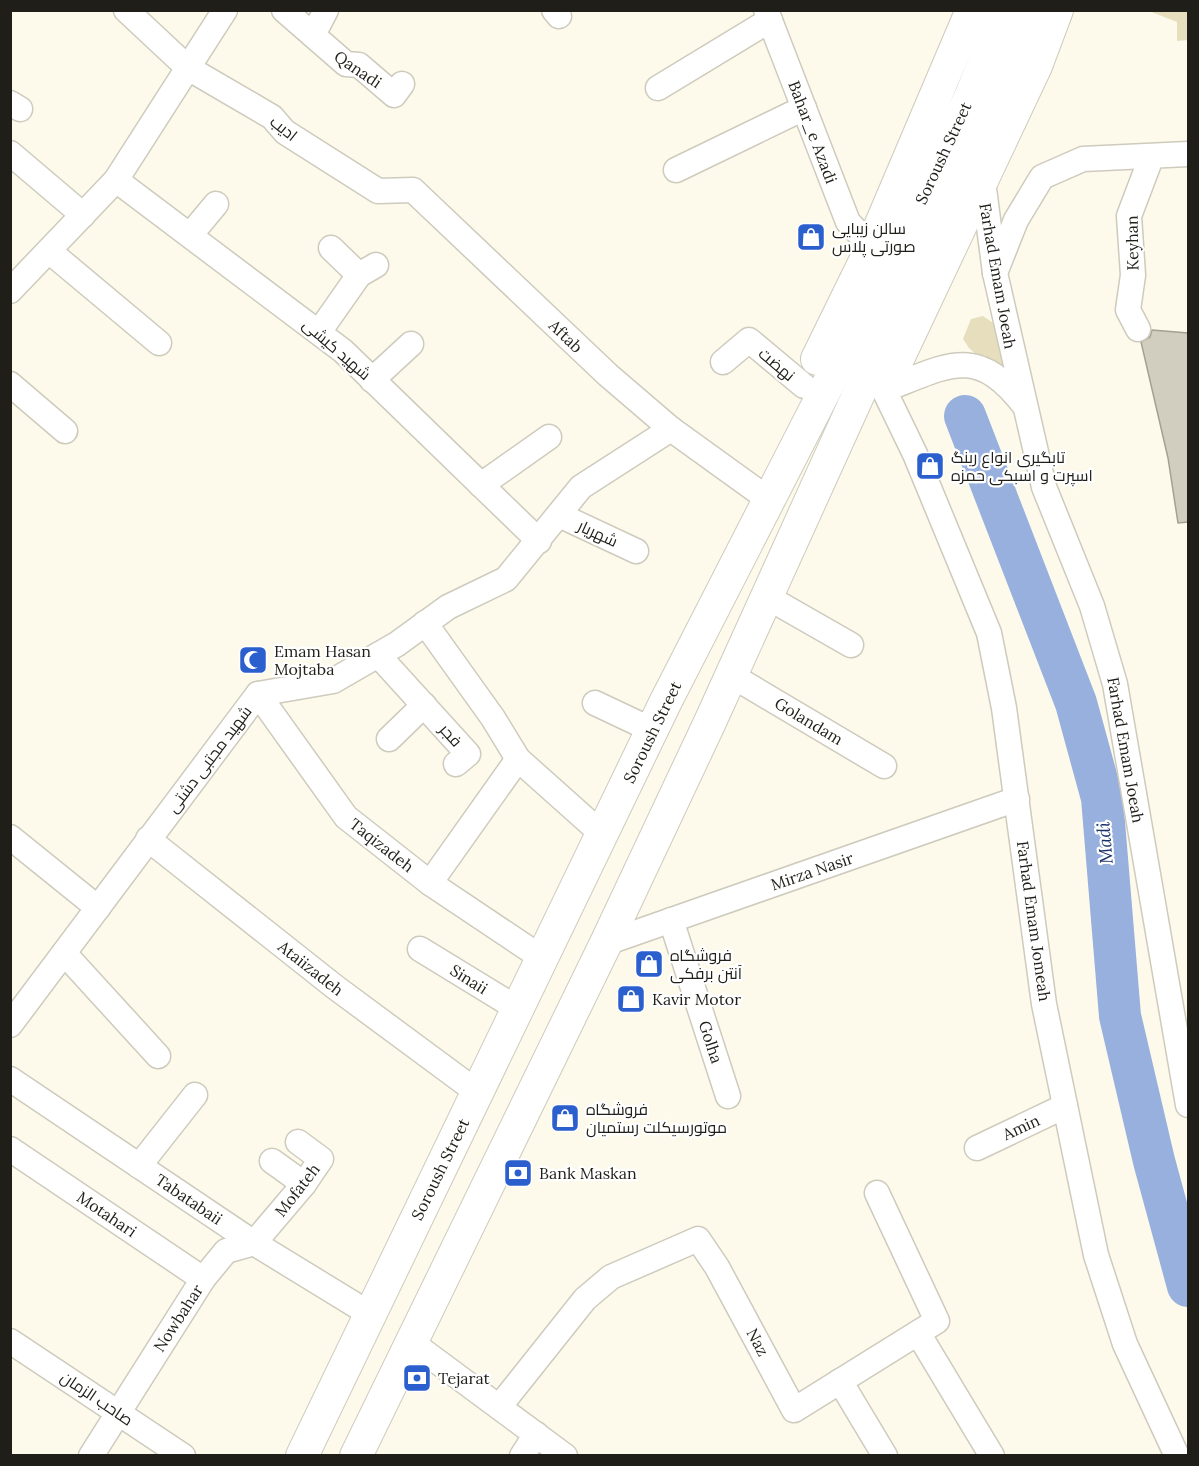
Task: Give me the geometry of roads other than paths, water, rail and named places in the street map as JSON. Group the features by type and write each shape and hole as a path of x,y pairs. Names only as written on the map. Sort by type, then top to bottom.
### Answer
{"main road":[{"path":"659,717 804,386 871,246 972,10"},
{"name":"Soroush Street","path":"302,1455 659,717 905,234 972,93 1005,10"},
{"name":"Soroush Street","path":"356,1455 606,943 711,722 925,248 995,107 1033,10"},
{"path":"711,722 884,390 1036,66 1058,10"}],"street":[{"name":"ادیب","path":"126,10 188,68 272,117 285,132 378,191"},
{"path":"10,291 116,180 225,10"},
{"name":"Qanadi","path":"284,10 346,64 358,66 394,95 402,84"},
{"path":"313,35 326,10"},
{"path":"658,88 768,15"},
{"name":"Bahar_e Azadi","path":"768,15 848,222 871,246"},
{"path":"676,170 804,108"},
{"path":"10,153 83,215"},
{"path":"995,273 1016,220 1042,177 1083,159 1151,158 1188,154"},
{"name":"Keyhan","path":"1138,329 1128,310 1133,275 1129,216 1151,158"},
{"name":"شهید کیشی","path":"116,180 319,332 539,541"},
{"name":"Farhad Emam Joeah","path":"982,181 995,273 1044,487 1092,606 1115,684 1188,1105"},
{"name":"Aftab","path":"378,191 413,190 608,375 671,429 757,491"},
{"path":"191,234 216,204"},
{"path":"319,332 368,270 331,248"},
{"path":"49,251 159,344"},
{"name":"نهضت","path":"723,362 749,340 804,386"},
{"path":"372,380 411,344"},
{"name":"Farhad Emam Joeah","path":"884,390 960,364 978,366 1006,382 1024,405"},
{"path":"10,384 65,431"},
{"name":"Farhad Emam Jomeah","path":"884,390 915,454 989,633 1004,708 1044,1004 1096,1255 1125,1344 1177,1455"},
{"name":"شهید مجتبی دشتی","path":"10,1025 258,694 333,681 448,607 507,579 581,487 671,429"},
{"path":"481,484 549,437"},
{"name":"شهریار","path":"559,515 636,551"},
{"path":"774,601 852,645"},
{"path":"425,623 493,718 518,759 602,834"},
{"name":"فجر","path":"378,654 468,754 456,764"},
{"name":"Golandam","path":"734,677 884,766"},
{"name":"Taqizadeh","path":"258,694 346,817 430,883 542,958"},
{"path":"595,704 659,717"},
{"path":"389,739 424,705"},
{"path":"430,883 518,759"},
{"name":"Mirza Nasir","path":"606,943 1017,799"},
{"path":"10,837 98,908"},
{"name":"Ataiizadeh","path":"148,839 335,987 477,1092"},
{"name":"Golha","path":"671,920 728,1096"},
{"name":"Sinaii","path":"420,949 518,1009"},
{"path":"64,953 158,1056"},
{"name":"Tabatabaii","path":"10,1079 254,1242 370,1314"},
{"path":"139,1166 195,1095"},
{"name":"Amin","path":"977,1148 1065,1106"},
{"name":"Mofateh","path":"254,1242 304,1184 321,1159 298,1142"},
{"name":"Motahari","path":"10,1149 203,1279"},
{"path":"272,1161 304,1184"},
{"name":"Naz","path":"499,1407 585,1299 611,1277 698,1239 717,1267 794,1410 937,1321 877,1193"},
{"name":"Nowbahar","path":"91,1455 203,1279 226,1251 254,1242"},
{"path":"918,1333 992,1455"},
{"name":"صاحب الزمان","path":"10,1341 183,1455"},
{"path":"411,1342 565,1455"},
{"path":"840,1381 885,1455"},
{"path":"522,1455 536,1434"}],"waterway":[{"name":"Madi","path":"965,416 1076,703 1102,798 1120,1016 1154,1161 1188,1286"}],"place":[{"name":"سالن زیبایی صورتی پلاس","path":"811,237"},
{"name":"تابگیری انواع رینگ اسپرت و اسبکی حمزه","path":"930,466"},
{"name":"Emam Hasan Mojtaba","path":"253,660"},
{"name":"فروشگاه آنتن برفکی","path":"649,964"},
{"name":"Kavir Motor","path":"631,999"},
{"name":"فروشگاه موتورسیکلت رستمیان","path":"565,1118"},
{"name":"Bank Maskan","path":"518,1173"},
{"name":"Tejarat","path":"417,1378"}]}
